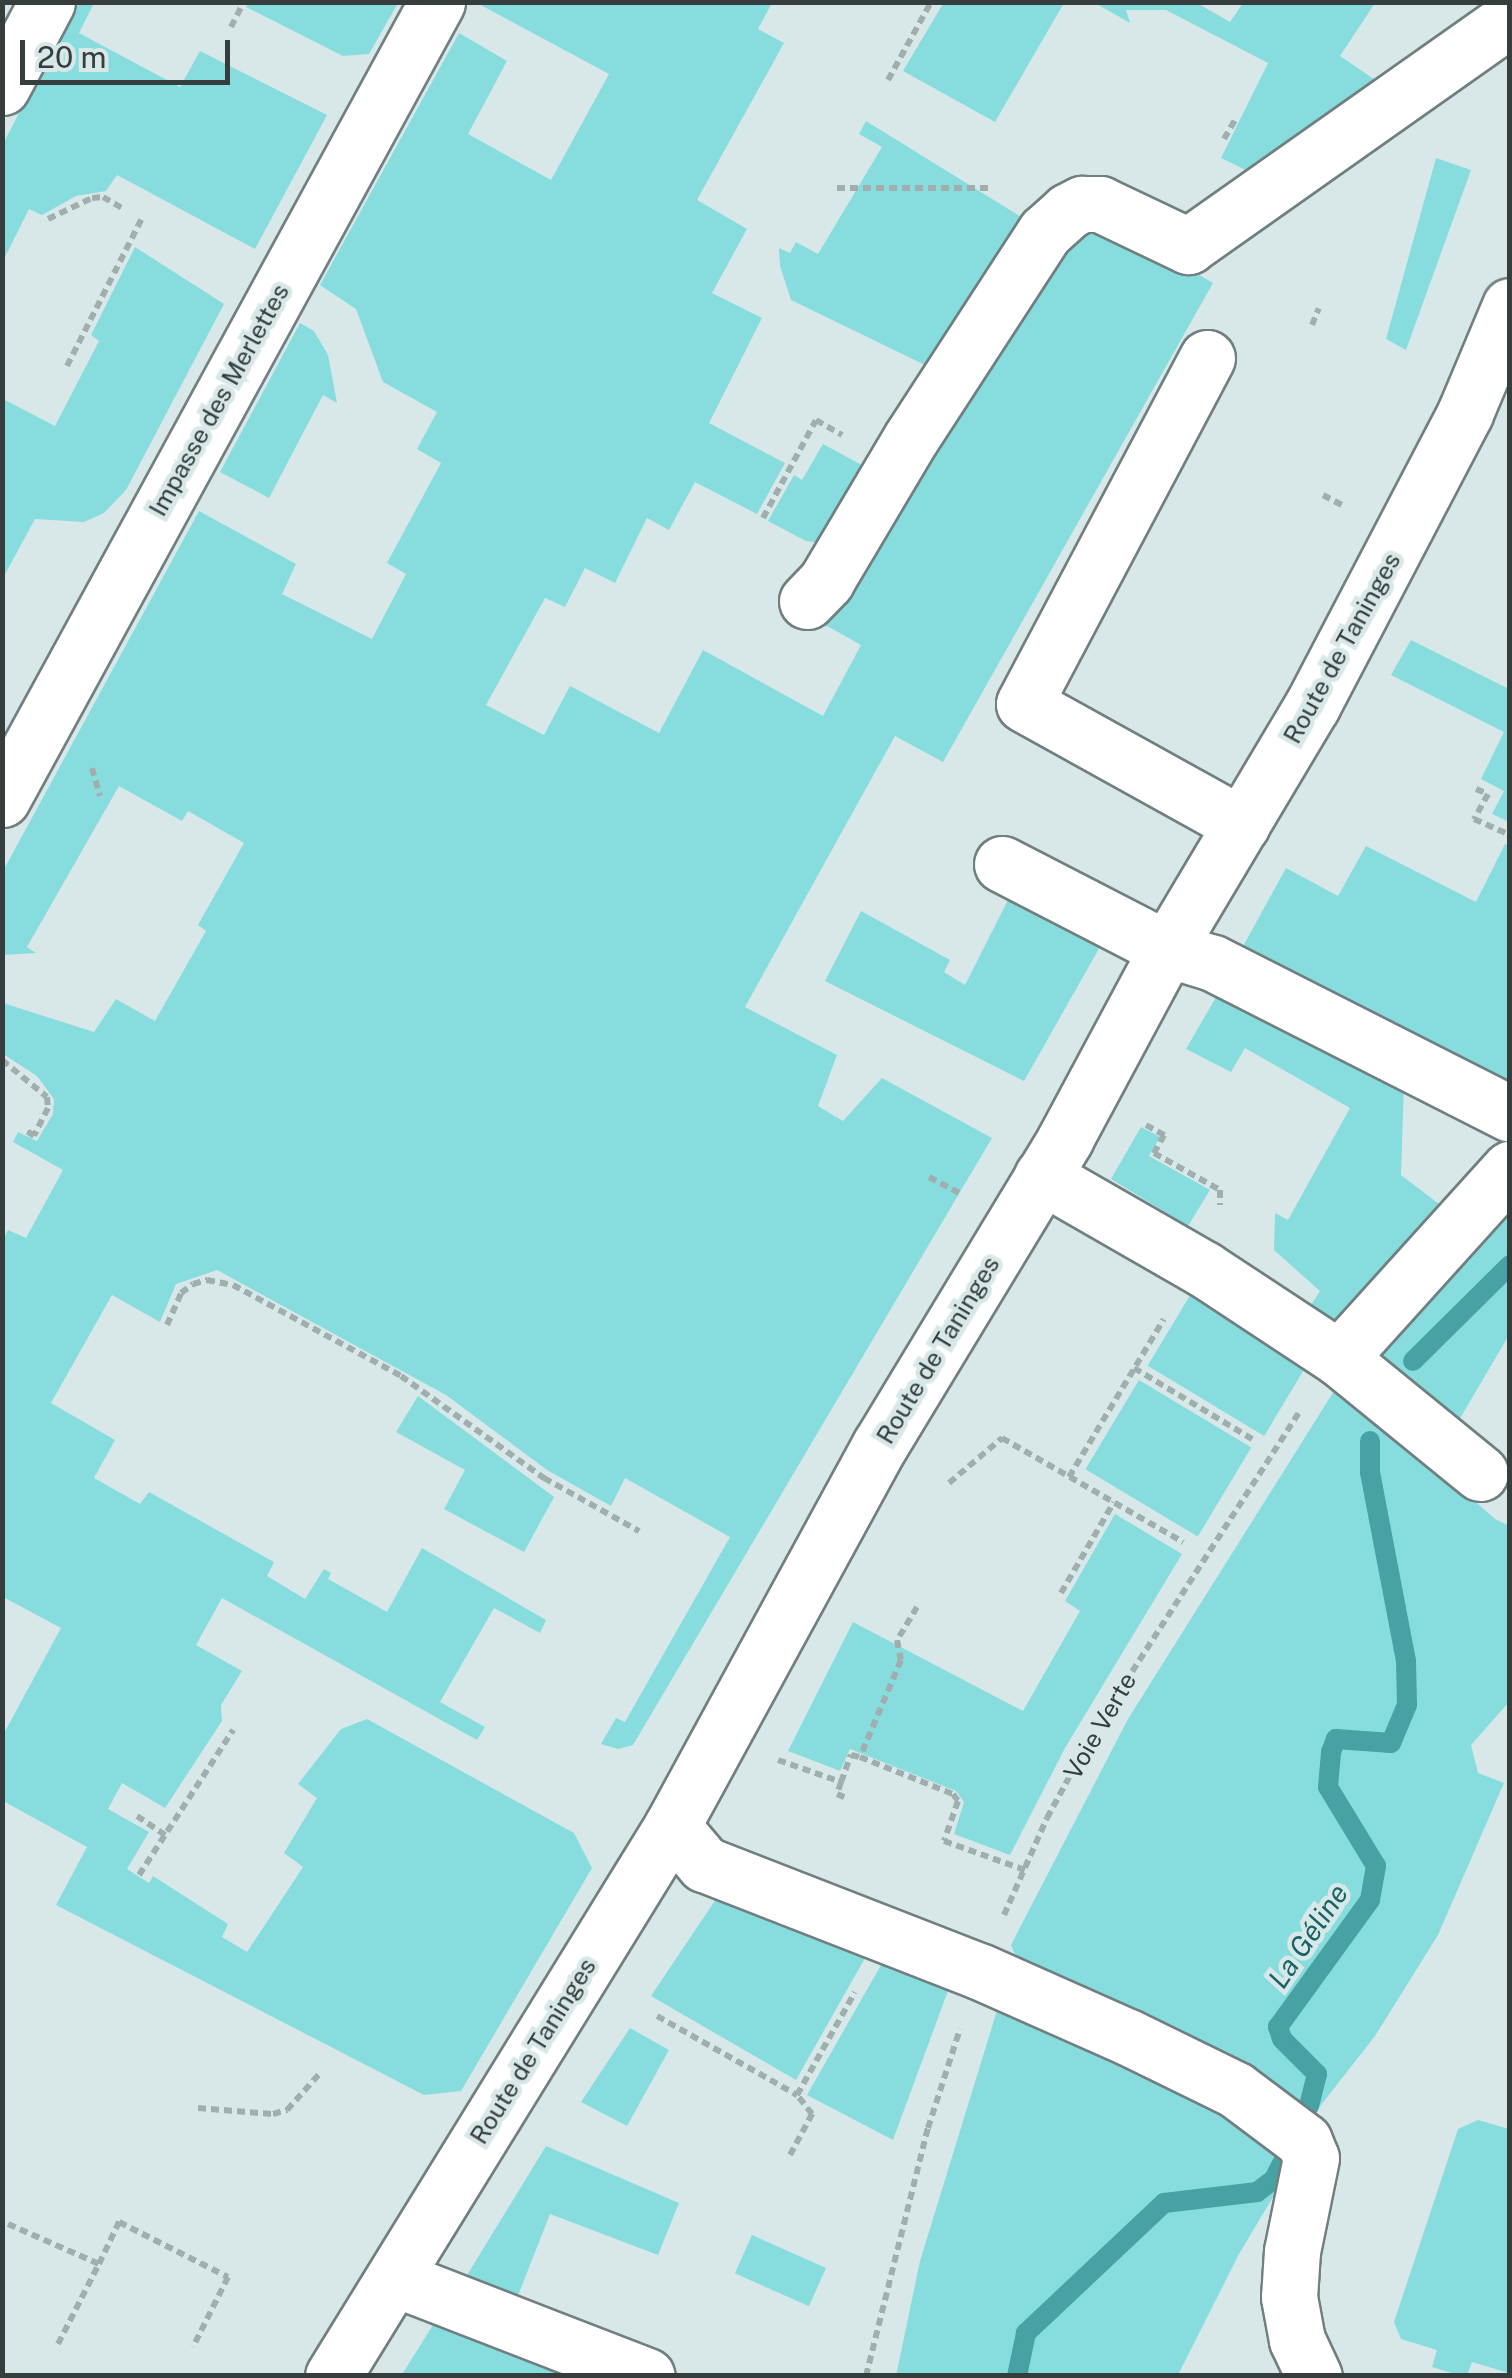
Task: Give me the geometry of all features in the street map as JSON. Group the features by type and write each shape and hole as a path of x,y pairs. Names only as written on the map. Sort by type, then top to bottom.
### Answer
{"main road":[{"path":"2,87 47,2"},
{"name":"Impasse des Merlettes","path":"2,799 437,2"},
{"path":"806,601 826,581 910,438 1045,232 1068,211 1082,204 1100,204 1188,246 1510,19"},
{"name":"Route de Taninges","path":"333,2376 672,1826 880,1445 1042,1176 1167,949 1242,825 1423,497 1465,413 1510,306"},
{"path":"1207,358 1024,704 1242,825"},
{"path":"1002,864 1167,949 1213,962 1510,1114"},
{"path":"1340,1358 1510,1169"},
{"path":"1042,1176 1204,1269 1340,1358 1480,1473"},
{"path":"672,1826 704,1864 980,1971 1236,2090 1304,2142 1311,2158 1292,2251 1289,2296 1297,2340 1314,2376"},
{"path":"394,2278 647,2376"}],"path":[{"path":"231,28 244,2"},
{"path":"888,80 931,2"},
{"path":"837,188 990,188"},
{"path":"48,219 92,198 103,198 122,208"},
{"path":"67,366 142,218"},
{"path":"1312,326 1319,308"},
{"path":"1476,788 1488,794 1474,819 1510,835"},
{"path":"2,1060 47,1097 48,1108 34,1136 24,1129"},
{"path":"1143,1123 1164,1135 1154,1154 1220,1190"},
{"path":"929,1177 972,1201"},
{"path":"167,1326 180,1294 193,1284 207,1280 233,1285 428,1392 544,1478 639,1531"},
{"path":"1070,1477 1173,1304"},
{"name":"Voie Verte","path":"866,2376 928,2128 980,1971 1025,1870 1097,1726 1265,1464 1340,1358"},
{"path":"1134,1368 1252,1438"},
{"path":"949,1483 1002,1438 1183,1542"},
{"path":"1061,1593 1114,1502"},
{"path":"860,1757 901,1660 898,1640 917,1607"},
{"path":"139,1875 233,1730"},
{"path":"764,1753 841,1782"},
{"path":"844,1797 837,1794 852,1755 953,1794 958,1801 944,1840 1025,1870"},
{"path":"137,1816 166,1835"},
{"path":"798,2095 886,1935"},
{"path":"656,2016 798,2095 812,2114 790,2155"},
{"path":"198,2108 274,2114 288,2110 322,2070"},
{"path":"58,2344 119,2222 228,2277 193,2346"},
{"path":"8,2224 99,2264"}],"shaded area":[{"path":"248,2 398,3 369,54 343,56 246,7"},
{"path":"944,2 1064,3 995,122 903,71"},
{"path":"76,3 94,3 79,33 180,87 200,51 327,115 255,249 117,175 106,191 76,196 42,215 29,209 3,261 3,144"},
{"path":"477,3 772,3 758,29 784,43 697,200 747,229 712,293 762,318 709,423 785,463 757,514 695,482 669,530 647,518 615,583 585,568 565,607 545,598 486,705 544,735 570,686 659,733 703,650 823,716 861,645 820,622 1060,246 1096,230 1127,233 1213,283 943,762 895,736 745,1007 837,1055 818,1106 843,1121 882,1078 992,1138 633,1745 618,1749 601,1744 616,1718 625,1722 730,1537 625,1478 611,1506 547,1470 446,1395 217,1270 176,1284 160,1322 112,1295 51,1403 115,1440 94,1478 140,1504 149,1492 274,1562 267,1576 305,1599 324,1569 331,1573 328,1579 387,1612 422,1548 546,1620 540,1633 494,1608 440,1702 485,1727 477,1740 222,1598 196,1645 242,1671 221,1705 222,1721 165,1808 122,1783 108,1809 149,1832 127,1869 149,1883 153,1876 228,1924 222,1937 247,1952 303,1867 284,1853 317,1798 298,1784 341,1729 367,1719 574,1833 592,1868 461,2091 424,2095 56,1905 87,1847 3,1801 3,1735 61,1628 3,1597 3,1240 8,1230 26,1238 63,1170 13,1142 18,1132 37,1141 53,1114 54,1099 37,1076 3,1054 3,1003 94,1032 116,999 155,1021 206,931 198,925 244,843 188,811 182,821 119,786 27,947 36,953 3,955 3,871 199,511 296,564 282,594 372,639 406,574 387,563 441,463 417,449 437,412 383,382 356,309 320,285 459,33 507,61 468,134 551,180 609,74"},
{"path":"1095,3 1197,3 1230,22 1243,3 1375,3 1340,56 1384,86 1252,173 1221,158 1268,63 1166,10 1126,10 1130,23"},
{"path":"866,121 1023,218 929,367 791,300 780,266 779,248 790,253 796,242 818,254 882,147 859,134"},
{"path":"1436,158 1471,170 1406,350 1386,339"},
{"path":"135,247 224,304 126,490 104,513 84,522 35,519 3,578 3,399 55,426 99,341 91,335"},
{"path":"300,323 314,331 328,355 337,403 323,395 269,498 220,472"},
{"path":"823,444 871,470 828,544 806,541 768,521 794,475 802,480"},
{"path":"1411,640 1509,689 1509,822 1492,814 1504,791 1481,779 1504,732 1391,675"},
{"path":"1505,844 1509,846 1509,1094 1241,950 1286,868 1338,896 1366,846 1476,902"},
{"path":"1013,890 1105,938 1024,1081 825,981 861,911 950,960 944,972 965,985"},
{"path":"1219,992 1404,1081 1401,1175 1439,1204 1334,1321 1313,1322 1309,1308 1320,1291 1274,1250 1275,1213 1288,1220 1350,1108 1245,1048 1231,1072 1186,1049"},
{"path":"1141,1127 1160,1137 1149,1156 1210,1190 1188,1226 1111,1179"},
{"path":"1509,1209 1509,1335 1452,1432 1376,1358"},
{"path":"1195,1287 1312,1357 1264,1436 1148,1366"},
{"path":"1139,1380 1251,1447 1198,1537 1085,1469"},
{"path":"1334,1391 1349,1391 1495,1519 1509,1526 1509,1702 1471,1745 1478,1773 1504,1783 1438,1935 1375,2036 1314,2114 1101,1993 1017,1960 1011,1945 1128,1719"},
{"path":"418,1396 554,1497 524,1552 444,1509 465,1470 396,1432"},
{"path":"1115,1514 1182,1554 1065,1748 1010,1855 954,1834 964,1802 956,1791 850,1749 840,1771 788,1751 853,1622 1023,1711 1080,1611 1065,1601"},
{"path":"720,1893 869,1951 796,2080 651,1996"},
{"path":"885,1958 949,1988 893,2140 807,2095"},
{"path":"999,2004 1230,2117 1291,2167 1239,2254 1178,2375 896,2376 920,2261"},
{"path":"630,2028 669,2050 627,2126 581,2102"},
{"path":"1478,2120 1509,2129 1509,2373 1472,2362 1467,2375 1458,2375 1432,2367 1437,2350 1401,2339 1394,2322 1458,2129"},
{"path":"546,2146 679,2203 658,2255 550,2214 517,2298 461,2285"},
{"path":"752,2235 826,2268 809,2306 735,2273"},
{"path":"438,2317 581,2376 401,2376"}],"waterway":[{"name":"La Géline","path":"1413,1361 1510,1265"},
{"name":"La Géline","path":"1309,2106 1317,2074 1282,2039 1278,2027 1370,1900 1376,1866 1328,1787 1331,1752 1336,1739 1391,1743 1407,1705 1406,1661 1370,1472 1370,1441"},
{"name":"La Géline","path":"1017,2376 1026,2333 1164,2203 1257,2192 1274,2179 1282,2163"}]}
